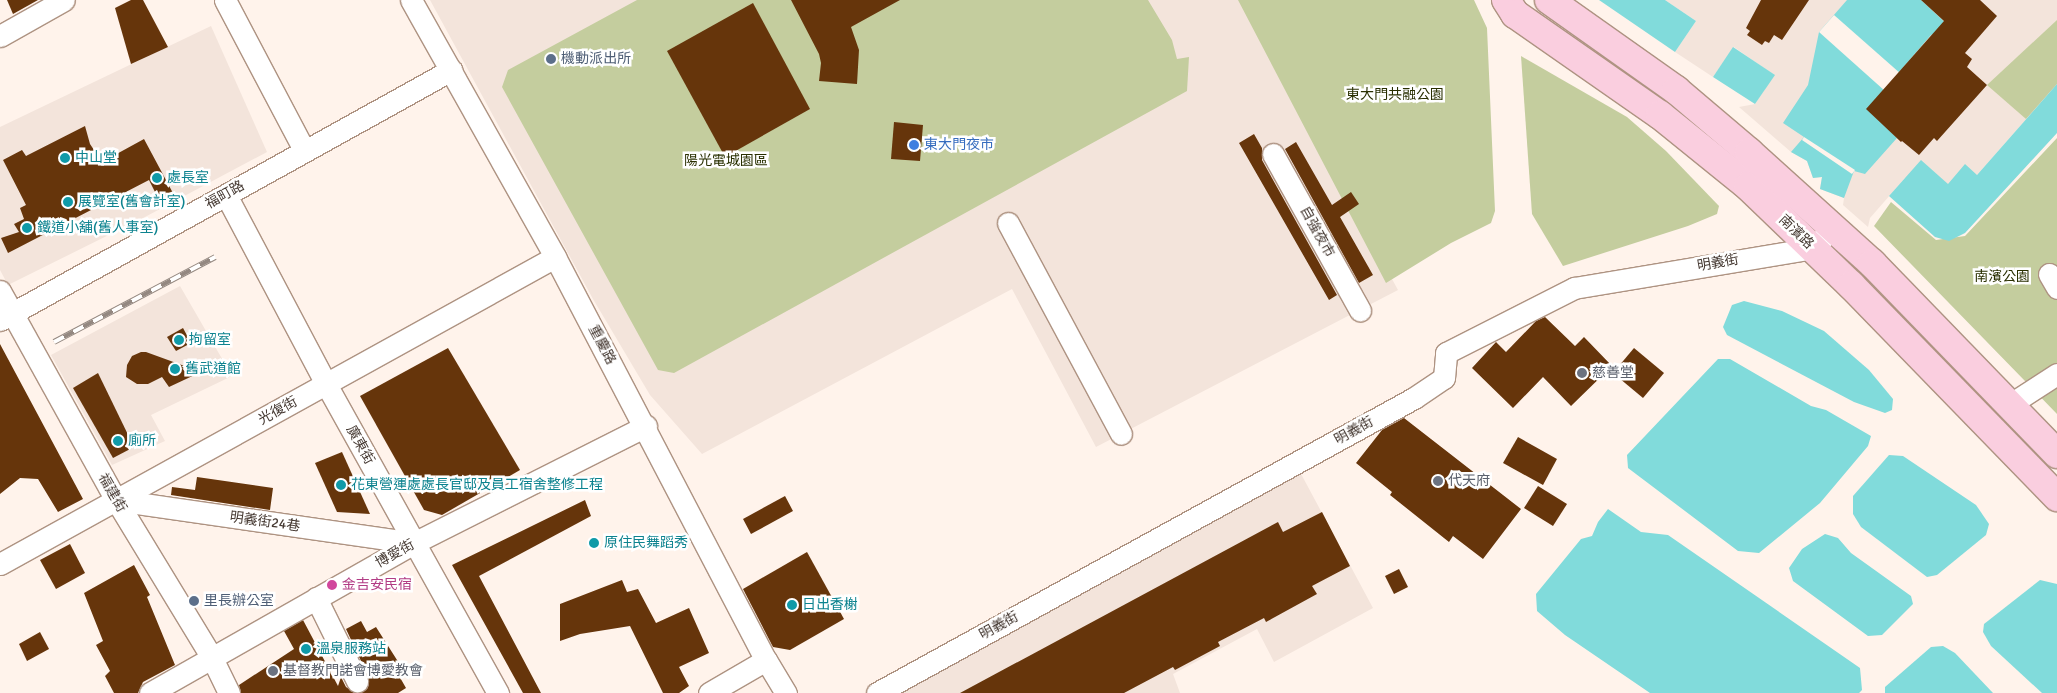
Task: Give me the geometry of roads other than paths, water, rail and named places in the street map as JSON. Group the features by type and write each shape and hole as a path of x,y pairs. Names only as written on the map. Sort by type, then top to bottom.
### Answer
{"main road":[{"name":"南濱路","path":"1506,0 1515,14 1660,115 1748,186 1813,248 2057,497"},
{"name":"南濱路","path":"1549,0 1556,7 1676,90 1833,227 1872,263 2057,454"}],"street":[{"path":"0,36 64,0"},
{"path":"225,0 304,150"},
{"name":"重慶路","path":"411,0 646,426 766,660 786,693"},
{"name":"福町路","path":"6,317 450,70"},
{"name":"自強夜市","path":"1274,154 1360,310"},
{"name":"廣東街","path":"226,195 326,384 498,693"},
{"path":"1008,223 1121,434"},
{"path":"1813,248 1833,227"},
{"name":"明義街","path":"877,693 1414,398 1444,378 1446,353 1574,288 1813,248"},
{"name":"光復街","path":"0,564 555,258"},
{"name":"福建街","path":"0,291 6,317 212,658 229,693"},
{"path":"2009,405 2057,374"},
{"name":"博愛街","path":"150,693 414,543 646,426"},
{"name":"明義街24巷","path":"116,500 414,543"},
{"path":"316,598 357,681"},
{"path":"709,693 766,660"}],"water":[{"path":"1599,0 1665,0 1696,21 1675,52"},
{"path":"1847,0 1921,0 1950,27 1931,35 1867,109 1897,138 1865,174 1854,171 1844,198 1820,189 1822,177 1813,178 1807,161 1791,152 1804,137 1783,123 1808,85 1819,32"},
{"path":"1733,47 1775,75 1755,104 1713,77"},
{"path":"2057,84 2057,133 1965,233 1949,241 1935,237 1889,196 1921,160 1948,184 1965,164 1977,175"},
{"path":"1744,301 1782,311 1824,331 1869,370 1893,399 1892,410 1885,413 1854,402 1727,335 1723,327 1732,305"},
{"path":"1718,359 1730,359 1811,406 1826,410 1871,436 1868,446 1820,503 1759,553 1738,551 1628,468 1627,455"},
{"path":"1889,455 1903,456 1976,505 1989,524 1986,535 1937,575 1927,577 1861,527 1853,514 1853,496"},
{"path":"1608,509 1641,532 1668,535 1860,668 1862,690 1859,693 1650,693 1565,635 1537,611 1536,594 1581,539 1592,536 1598,522"},
{"path":"1825,534 1838,538 1851,553 1911,596 1913,604 1882,635 1868,636 1793,581 1789,568 1802,549"},
{"path":"2040,580 2057,584 2057,693 2042,693 1991,646 1983,632 1984,624"},
{"path":"1943,646 1955,653 1993,693 1885,693 1885,687 1931,647"}],"railway":[{"path":"54,342 215,257"}],"place":[{"name":"機動派出所","path":"551,59"},
{"name":"東大門夜市","path":"914,145"},
{"name":"中山堂","path":"65,158"},
{"name":"處長室","path":"157,178"},
{"name":"展覽室(舊會計室)","path":"68,202"},
{"name":"鐵道小舖(舊人事室)","path":"27,228"},
{"name":"拘留室","path":"179,340"},
{"name":"舊武道館","path":"175,369"},
{"name":"慈善堂","path":"1582,373"},
{"name":"廁所","path":"118,441"},
{"name":"代天府","path":"1438,481"},
{"name":"花東營運處處長官邸及員工宿舍整修工程","path":"341,485"},
{"name":"原住民舞蹈秀","path":"594,543"},
{"name":"金吉安民宿","path":"332,585"},
{"name":"里長辦公室","path":"194,601"},
{"name":"日出香榭","path":"792,605"},
{"name":"溫泉服務站","path":"306,649"},
{"name":"基督教門諾會博愛教會","path":"273,671"}],"park label":[{"name":"東大門共融公園","path":"1395,95"},
{"name":"陽光電城園區","path":"726,161"},
{"name":"南濱公園","path":"2002,277"}]}
